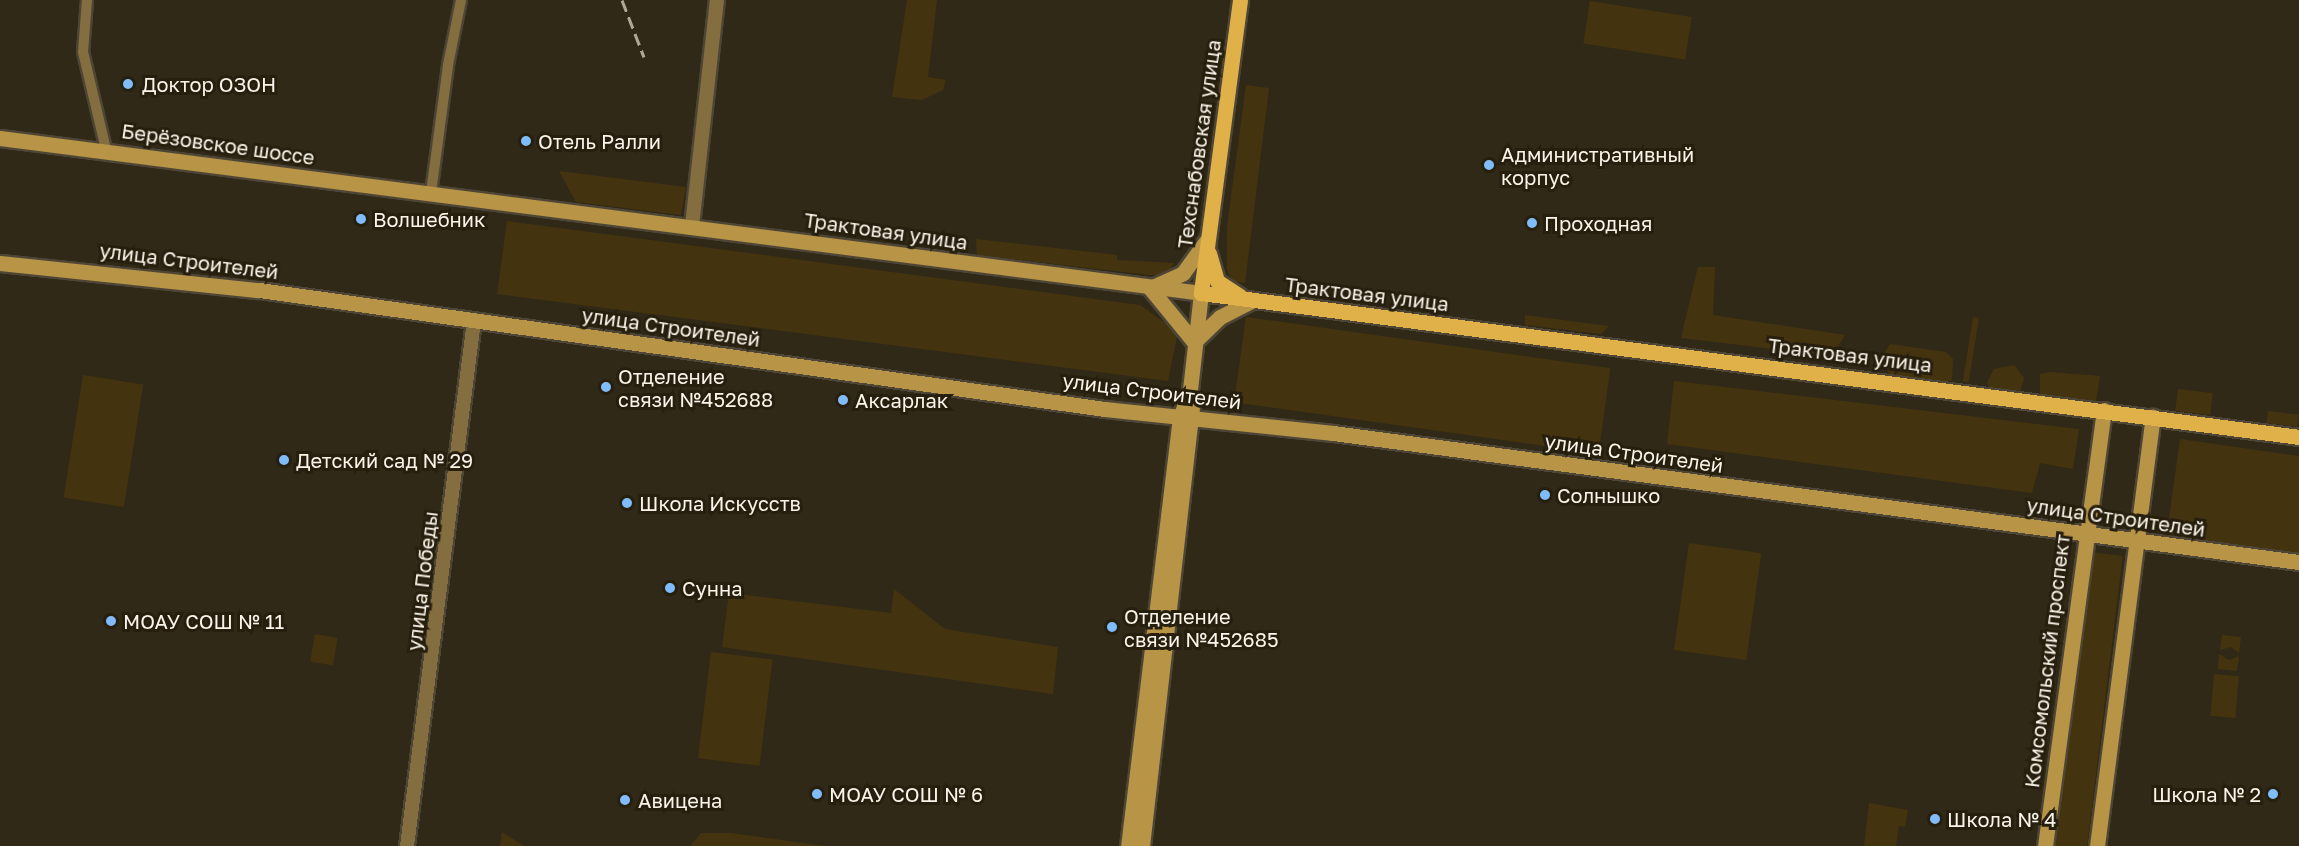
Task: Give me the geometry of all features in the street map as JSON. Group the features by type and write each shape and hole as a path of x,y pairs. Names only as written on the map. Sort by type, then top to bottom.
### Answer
{"main road":[{"name":"Техснабовская улица","path":"1202,293 1206,241 1240,0"},
{"name":"Берёзовское шоссе","path":"0,138 106,149 431,193"},
{"name":"Трактовая улица","path":"431,193 2299,436"},
{"path":"1194,342 1150,288 1183,273 1206,241"},
{"path":"1206,241 1217,280 1251,301"},
{"name":"улица Строителей","path":"0,263 259,290 1187,418 1333,433 2299,562"},
{"path":"1142,846 1194,342 1202,293"},
{"path":"1194,342 1220,317 1251,301"},
{"name":"Комсомольский проспект","path":"2045,846 2085,533 2104,410"},
{"path":"2097,846 2153,417"},
{"path":"1128,846 1187,418"}],"street":[{"path":"87,0 83,52 97,125 106,149"},
{"path":"431,193 448,65 461,0"},
{"path":"692,226 717,0"},
{"name":"улица Победы","path":"407,846 474,321"}],"shaded area":[{"path":"907,0 937,0 928,77 946,80 943,90 922,100 892,97"},
{"path":"1590,1 1692,17 1685,60 1583,43"},
{"path":"1246,85 1269,88 1245,283 1232,281 1227,269 1227,227"},
{"path":"559,171 686,187 681,215 576,202"},
{"path":"507,221 1140,305 1178,332 1168,381 497,294"},
{"path":"976,239 1117,255 1117,260 1174,263 1167,275 1150,275 977,255"},
{"path":"1698,267 1715,267 1713,315 1845,335 1834,353 1817,354 1681,338"},
{"path":"1525,315 1609,326 1601,334 1525,325"},
{"path":"1246,317 1610,368 1598,453 1234,402"},
{"path":"1973,317 1979,318 1969,382 1963,381"},
{"path":"1890,344 1946,352 1953,359 1952,379 1946,384 1889,375 1883,355"},
{"path":"2014,365 2024,378 2019,395 1991,391 1987,383 1994,369"},
{"path":"2049,372 2100,376 2096,401 2091,404 2040,398 2040,374"},
{"path":"83,375 143,385 124,507 64,497"},
{"path":"1674,381 2079,429 2073,469 2040,463 2032,493 1667,444"},
{"path":"2178,389 2213,393 2210,415 2175,411"},
{"path":"2268,411 2299,415 2297,427 2267,423"},
{"path":"2180,439 2299,456 2299,554 2166,540"},
{"path":"1689,543 1761,553 1746,660 1674,650"},
{"path":"2090,552 2123,556 2087,846 2054,846"},
{"path":"894,589 945,629 1058,647 1053,694 722,647 729,593 891,613"},
{"path":"315,634 338,638 333,666 310,662"},
{"path":"2222,635 2241,637 2239,653 2231,647 2220,650"},
{"path":"711,652 773,660 759,766 698,758"},
{"path":"2219,654 2229,660 2239,656 2237,671 2218,669"},
{"path":"2214,674 2239,676 2235,718 2210,716"},
{"path":"1869,803 1908,810 1905,827 1899,826 1896,846 1864,846"},
{"path":"502,832 524,846 500,846"},
{"path":"701,833 731,833 824,846 690,846"}],"railway":[{"path":"622,0 644,57"}],"place":[{"name":"Доктор ОЗОН","path":"128,84"},
{"name":"Отель Ралли","path":"526,141"},
{"name":"Административный корпус","path":"1489,165"},
{"name":"Волшебник","path":"361,219"},
{"name":"Проходная","path":"1532,223"},
{"name":"Отделение связи №452688","path":"606,387"},
{"name":"Аксарлак","path":"843,400"},
{"name":"Детский сад № 29","path":"284,460"},
{"name":"Солнышко","path":"1545,495"},
{"name":"Школа Искусств","path":"627,503"},
{"name":"Сунна","path":"670,588"},
{"name":"МОАУ СОШ № 11","path":"111,621"},
{"name":"Отделение связи №452685","path":"1112,627"},
{"name":"МОАУ СОШ № 6","path":"817,794"},
{"name":"Школа № 2","path":"2273,794"},
{"name":"Авицена","path":"625,800"},
{"name":"Школа № 4","path":"1935,819"}]}
